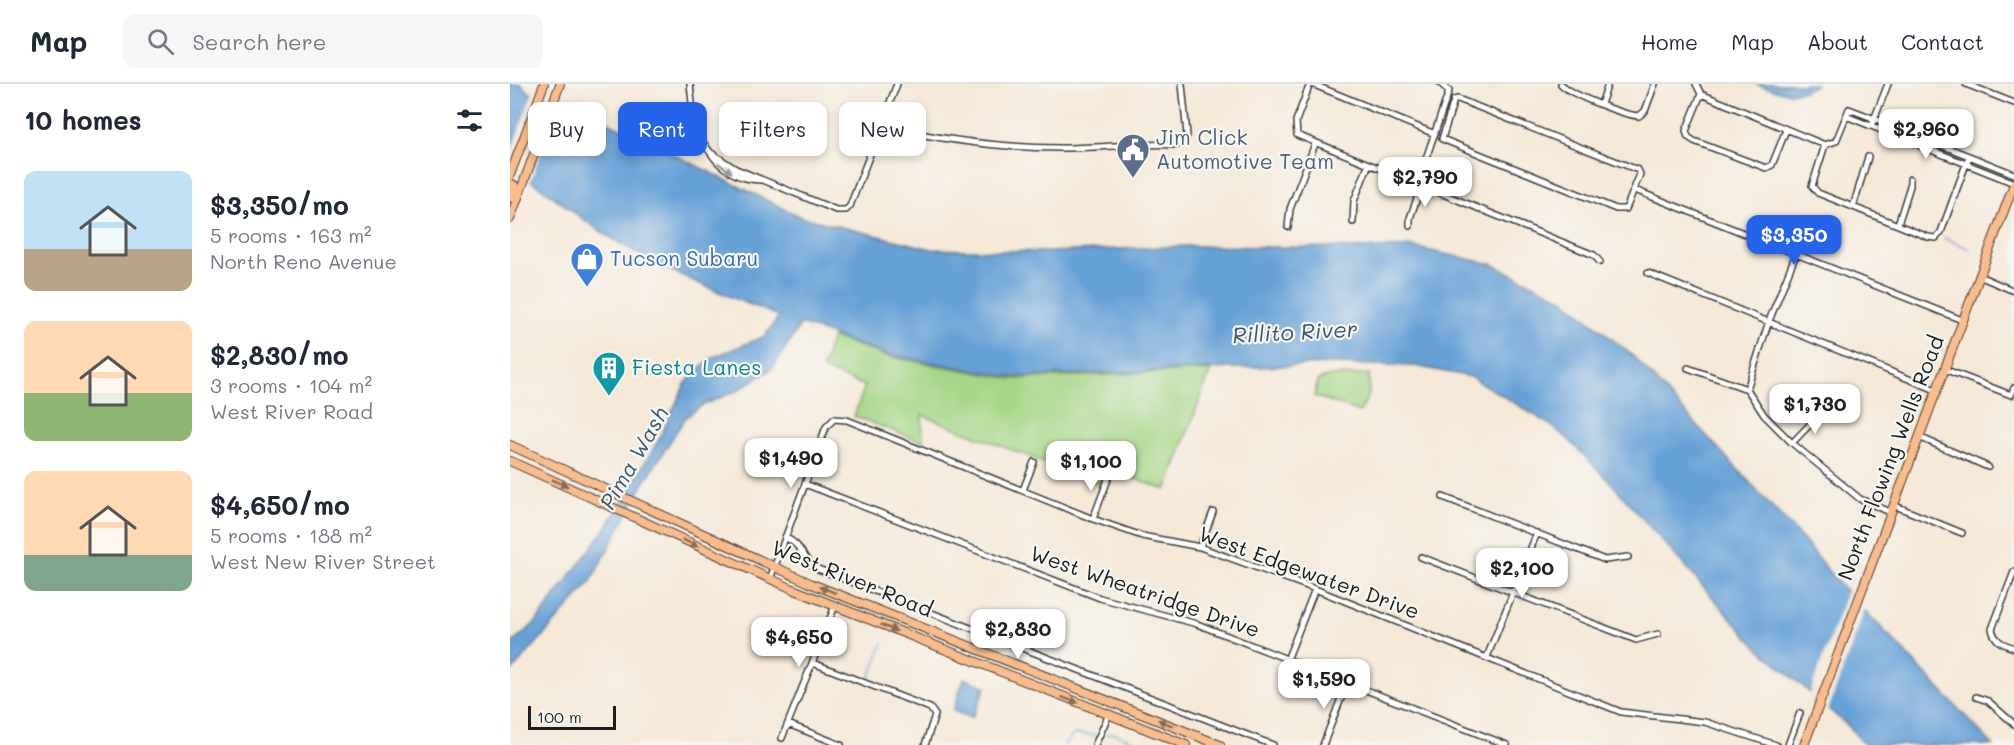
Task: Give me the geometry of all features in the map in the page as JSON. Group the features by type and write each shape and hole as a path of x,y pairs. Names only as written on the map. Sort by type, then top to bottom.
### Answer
{"highway":[{"path":"510,175 544,84"},
{"path":"510,219 560,84"},
{"path":"510,183 514,185 510,198"}],"main road":[{"name":"North Flowing Wells Road","path":"1804,745 2014,184"},
{"name":"West River Road","path":"510,445 774,567 1220,745"},
{"name":"West River Road","path":"510,461 770,579 1186,745"}],"street":[{"path":"690,84 695,131 710,152 721,162 760,180 836,210 846,210 850,206 870,156"},
{"path":"891,102 897,84"},
{"path":"926,137 990,146 1063,148 1177,145 1185,141 1187,135 1182,84"},
{"path":"1435,134 1311,84 1295,131 1296,135 1315,144 1594,255 1600,262"},
{"path":"1410,226 1419,186 1449,91 1441,84"},
{"path":"1561,84 1566,89 1601,104 1639,116 1645,111 1655,84"},
{"path":"1601,104 1608,84"},
{"path":"1696,84 1701,94 1825,145 1836,141 1849,109 2014,174"},
{"path":"1872,126 1888,84"},
{"path":"1966,84 2014,103"},
{"path":"1701,94 1686,131 1688,137 1694,141 1766,168 1772,165 1786,130"},
{"path":"1464,99 1638,170 1640,174 1635,190 1626,208 1616,209 1442,139 1454,100 1464,99"},
{"path":"1846,116 2014,184"},
{"path":"1288,227 1290,209 1315,144"},
{"path":"1825,145 1813,182 1814,189 1853,207 1936,238 1941,232 1969,156"},
{"path":"1853,207 1868,157"},
{"path":"1353,222 1354,201 1368,165"},
{"path":"1898,224 1910,186 1910,178"},
{"path":"1635,190 1962,320"},
{"path":"1746,389 1769,321 1796,254"},
{"path":"1648,273 1936,390"},
{"path":"1979,276 2014,291"},
{"path":"1688,368 1746,389 1764,415 1792,443 1860,499 1962,533"},
{"path":"1944,369 2011,395 2014,388"},
{"path":"770,579 826,427 834,419 832,411"},
{"path":"1792,443 1822,412"},
{"name":"West Edgewater Drive","path":"834,419 847,420 1093,519 1142,536 1200,547 1487,657 1625,713 1705,722 1776,745"},
{"path":"1918,437 1988,467"},
{"path":"1023,490 1034,462"},
{"path":"1093,519 1110,474"},
{"name":"West Wheatridge Drive","path":"806,484 1100,598 1197,624 1507,745"},
{"path":"1443,497 1605,560 1628,556"},
{"path":"1200,547 1213,512"},
{"path":"1487,657 1537,533"},
{"path":"785,537 797,543 808,563 818,569 1274,745"},
{"path":"1421,557 1563,614 1636,640 1658,634"},
{"path":"2014,572 1992,629 1994,637 1999,642 2014,648"},
{"path":"1287,660 1315,590"},
{"path":"782,738 835,606"},
{"path":"813,663 938,713 925,745"},
{"path":"1323,745 1347,683"},
{"path":"1976,697 1988,701 2014,724"},
{"path":"1788,745 1800,713"},
{"path":"1095,745 1108,714"},
{"path":"788,724 842,745"}],"green space":[{"path":"832,337 886,356 1012,379 1211,370 1166,490 1106,468 1099,484 922,415 923,442 854,416 865,386 822,369"},
{"path":"1369,374 1369,394 1360,412 1314,396 1318,380 1331,376"}],"water":[{"name":"Rillito River","path":"510,84 520,84 545,102 528,102 528,156 606,156 606,121 618,127 618,156 677,156 801,217 932,249 1049,252 1187,246 1394,248 1408,246 1492,264 1563,299 1632,355 1805,542 1835,579 1993,745 1865,745 1849,727 1754,644 1611,483 1568,439 1546,422 1471,377 1415,366 1331,364 1012,377 885,354 801,324 772,369 736,391 703,405 685,418 641,488 590,583 510,673 510,645 536,622 606,528 658,441 685,384 700,367 714,357 765,336 779,316 710,288 621,244 510,167"},
{"path":"1755,84 1816,84 1809,89 1786,92"},
{"path":"964,678 986,687 972,718 953,711"}],"pier":[{"path":"533,92 552,102 529,102"},
{"path":"528,105 528,156 539,156 530,182 510,170 510,154"},
{"path":"1848,589 1866,606 1827,713 1809,696"}],"waterway":[{"path":"1944,238 1970,249"},
{"path":"869,679 883,643"},
{"path":"1106,734 1114,733 1144,745"},
{"path":"1064,745 1074,734 1095,735"}],"place":[{"name":"Jim Click Automotive Team","path":"1133,179"},
{"name":"Tucson Subaru","path":"587,288"},
{"name":"Fiesta Lanes","path":"609,397"}],"water label":[{"name":"Pima Wash","path":"634,458"}]}
